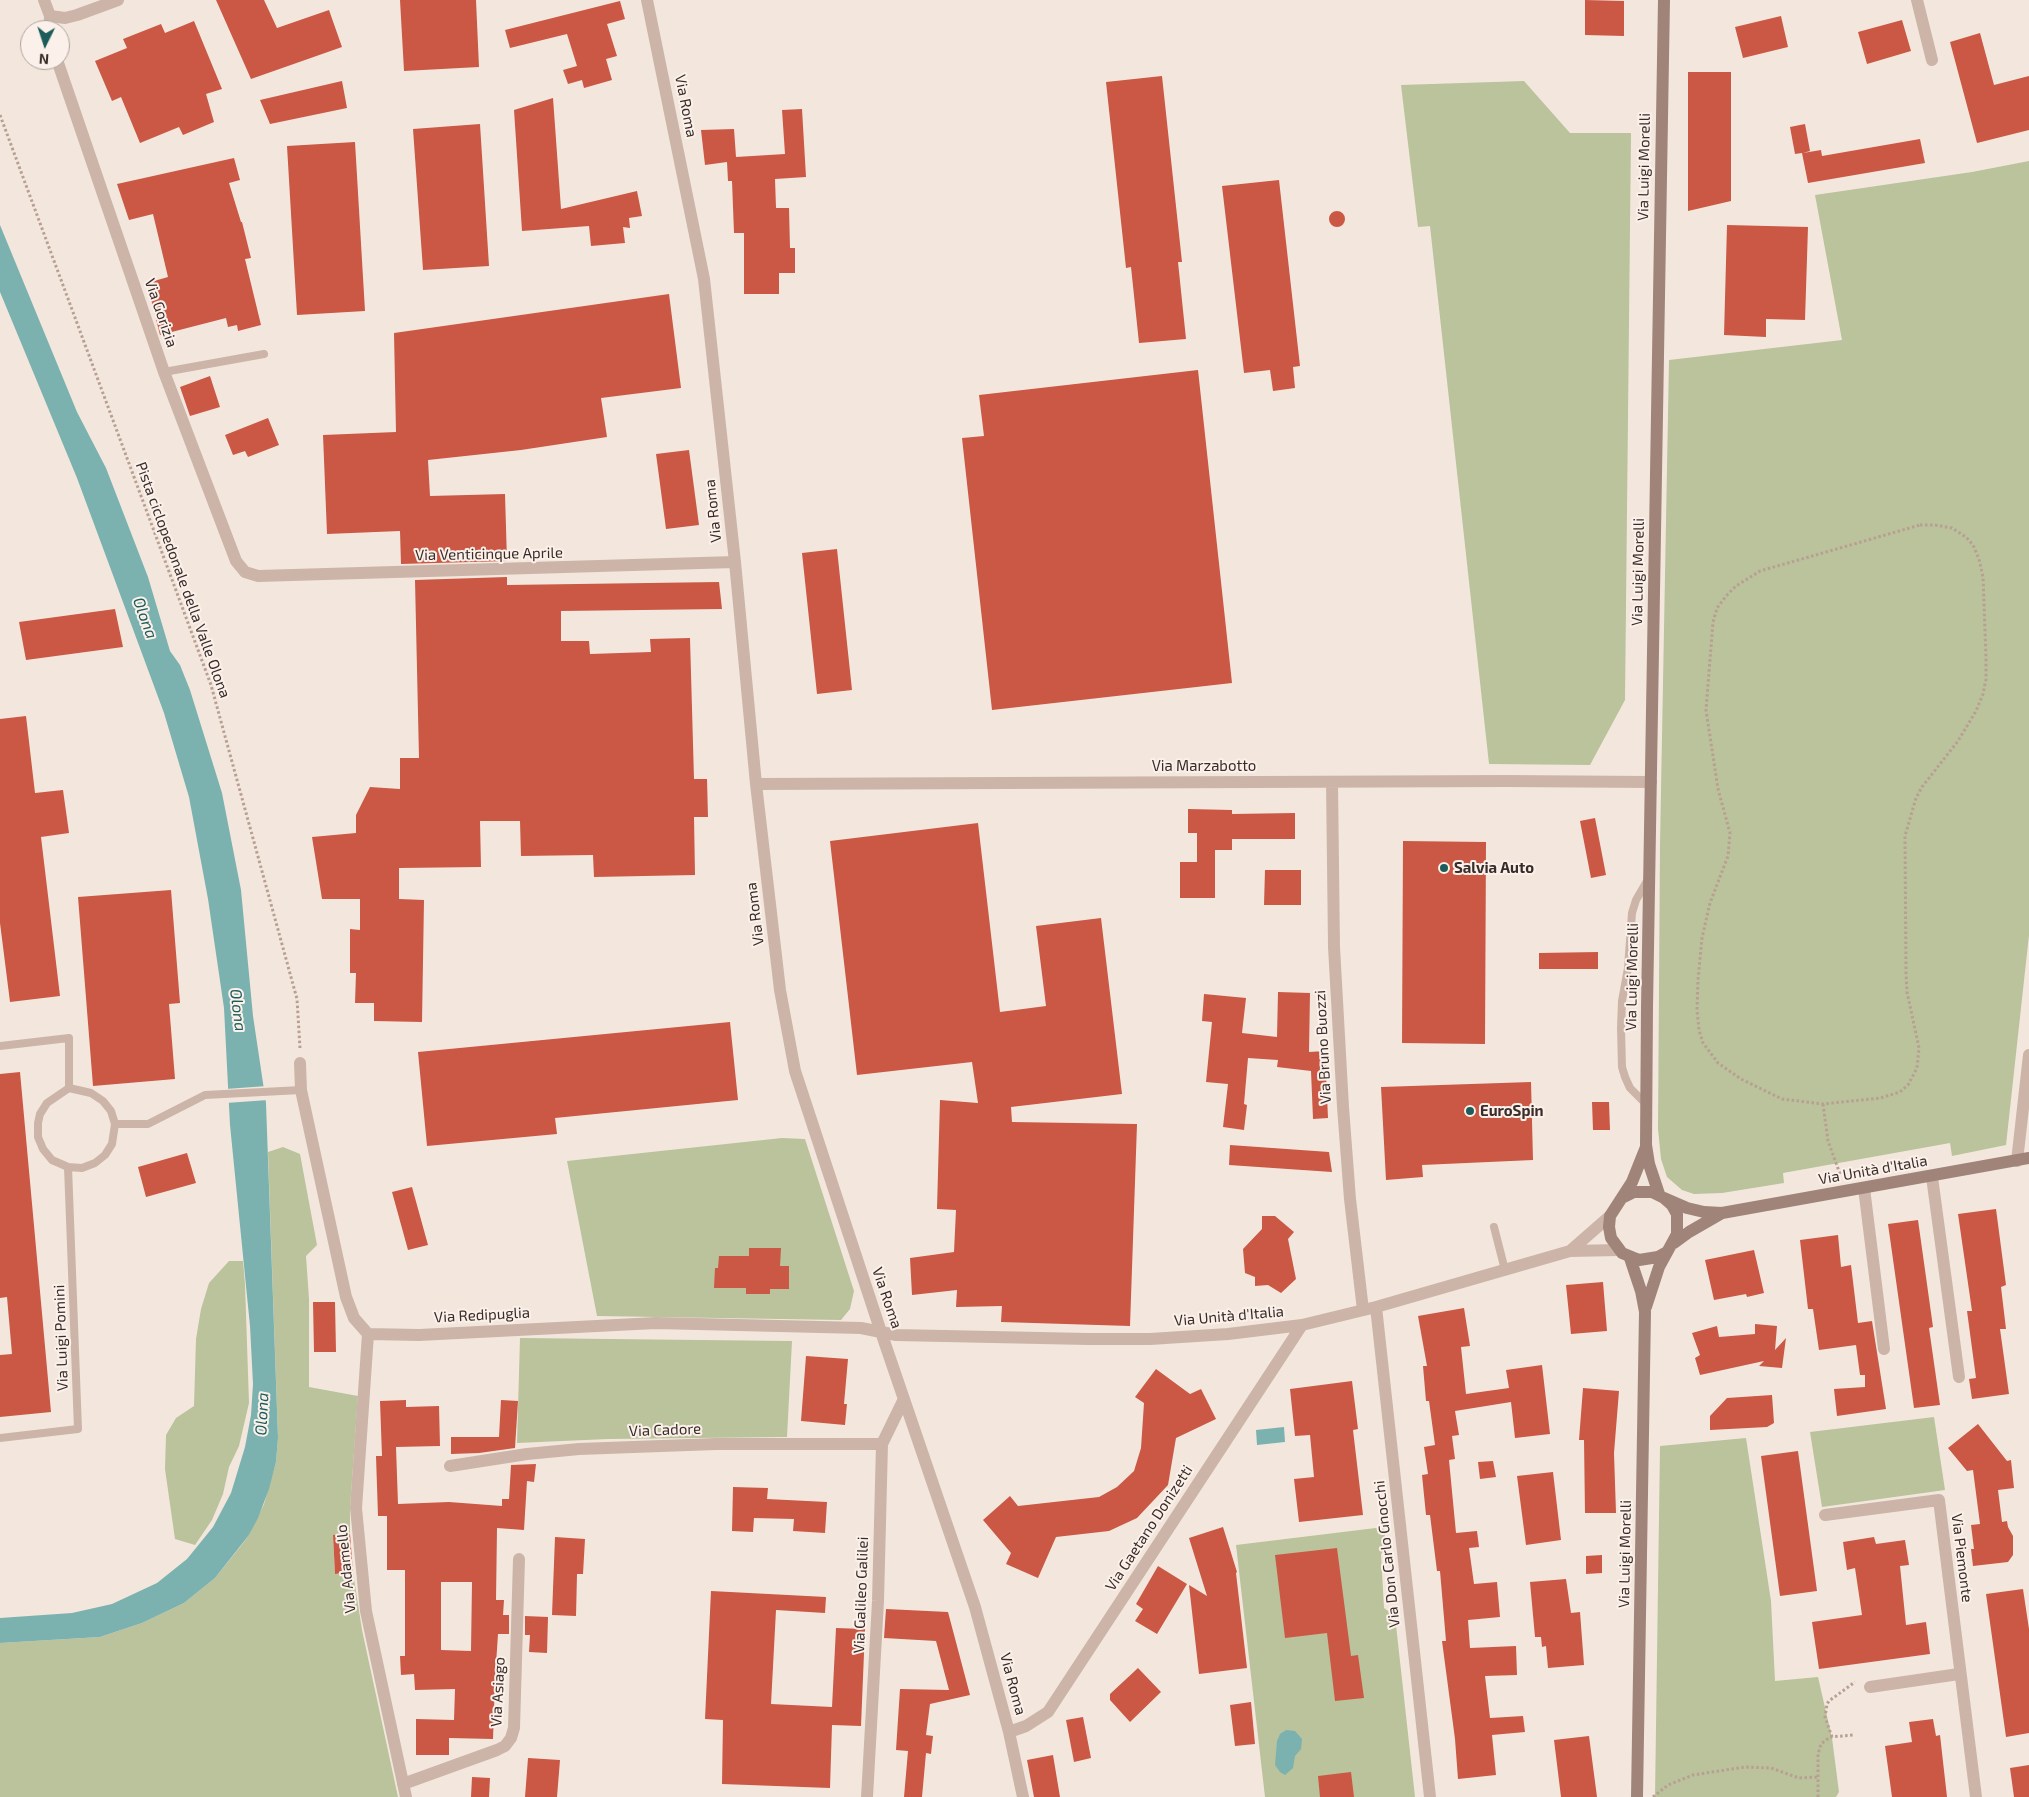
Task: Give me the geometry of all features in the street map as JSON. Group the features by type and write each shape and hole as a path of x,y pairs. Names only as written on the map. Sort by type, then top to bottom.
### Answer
{"street":[{"path":"44,0 50,20"},
{"path":"50,16 65,18 78,15 118,0"},
{"name":"Via Roma","path":"647,0 704,279 735,562 756,784 780,990 795,1071 803,1101 880,1332 976,1607 1009,1732 1023,1797"},
{"name":"Via Luigi Morelli","path":"1645,1312 1651,1288 1677,1234 1676,1214 1672,1205 1662,1196 1649,1164 1646,1145 1664,0"},
{"path":"1917,0 1932,60"},
{"name":"Via Gorizia","path":"60,70 164,372 236,561 245,572"},
{"name":"Via Venticinque Aprile","path":"245,572 258,576 735,562"},
{"name":"Via Bruno Buozzi","path":"1332,782 1334,947 1343,1107 1350,1199 1363,1310"},
{"name":"Via Marzabotto","path":"756,784 1651,782"},
{"path":"2023,1160 2029,1055"},
{"path":"300,1063 301,1090 346,1297 354,1318 368,1334"},
{"name":"Via Luigi Morelli","path":"1610,1216 1615,1205 1624,1197 1632,1182 1646,1145"},
{"name":"Via Unità d'Italia","path":"1662,1196 1687,1208 1704,1212 1722,1213 2023,1160"},
{"path":"1932,1177 1959,1377"},
{"path":"1864,1188 1884,1349"},
{"path":"1624,1197 1634,1192 1646,1191 1662,1196"},
{"name":"Via Unità d'Italia","path":"1670,1248 1689,1232 1722,1213"},
{"path":"1610,1216 1611,1238 1619,1250 1630,1258 1648,1260 1658,1257 1670,1248"},
{"name":"Via Unità d'Italia","path":"1570,1252 1610,1216"},
{"name":"Via Unità d'Italia","path":"880,1332 896,1335 1131,1339 1247,1333 1302,1325 1376,1307 1570,1252 1619,1250"},
{"name":"Via Luigi Morelli","path":"1630,1258 1641,1291 1645,1312 1637,1797"},
{"name":"Via Don Carlo Gnocchi","path":"1376,1307 1430,1797"},
{"name":"Via Redipuglia","path":"368,1334 419,1335 656,1323 861,1328 880,1332"},
{"name":"Via Gaetano Donizetti","path":"1009,1732 1032,1723 1048,1712 1302,1325"},
{"name":"Via Adamello","path":"368,1334 356,1508 366,1611 406,1797"},
{"name":"Via Galileo Galilei","path":"867,1797 878,1601 882,1444 904,1400"},
{"name":"Via Cadore","path":"450,1466 527,1454 579,1449 716,1444 882,1444"},
{"name":"Via Piemonte","path":"1825,1516 1938,1500 1976,1797"},
{"name":"Via Asiago","path":"403,1784 497,1750 505,1746 511,1738 514,1728 519,1559"},
{"path":"1864,1683 1959,1674"}],"lane":[{"path":"164,372 264,354"},
{"path":"1647,1105 1630,1088 1625,1076 1622,1067 1621,1028 1622,1001 1628,968 1632,913 1636,900 1650,875"},
{"path":"0,1046 69,1038 69,1088"},
{"path":"69,1088 91,1093 103,1101 111,1112 115,1124 112,1144 106,1155 95,1163 82,1168 68,1167 52,1160 43,1149 38,1137 40,1114 47,1103 69,1088"},
{"path":"115,1124 148,1124 205,1095 301,1090"},
{"name":"Via Luigi Pomini","path":"0,1438 78,1429 68,1167"},
{"path":"1494,1228 1505,1270"}],"path":[{"name":"Pista ciclopedonale della Valle Olona","path":"0,115 211,685 297,998 300,1063"},
{"path":"1920,525 1952,528 1966,537 1973,545 1980,559 1985,608 1986,679 1983,694 1968,727 1919,792 1905,836 1907,992 1919,1048 1919,1060 1914,1077 1900,1092 1880,1098 1823,1104 1782,1099 1734,1075 1709,1054 1699,1030 1697,1010 1702,938 1710,903 1728,856 1730,833 1718,789 1706,710 1713,622 1717,608 1726,596 1736,586 1760,571 1920,525"},
{"path":"1823,1104 1828,1141 1840,1174"},
{"path":"1832,1737 1825,1717 1827,1704 1835,1696 1864,1683"},
{"path":"1818,1797 1819,1748 1824,1739 1854,1735"},
{"path":"1653,1797 1668,1786 1693,1774 1745,1767 1771,1768 1799,1778 1818,1777"}],"green space":[{"path":"1524,81 1570,133 1631,133 1625,700 1590,765 1489,764 1430,226 1418,227 1401,85"},
{"path":"2029,161 2029,935 2006,1145 1952,1156 1950,1143 1783,1173 1784,1183 1722,1193 1694,1194 1682,1190 1667,1177 1661,1159 1658,1129 1660,844 1669,360 1842,340 1815,195 1972,172"},
{"path":"782,1138 805,1139 854,1291 850,1309 841,1320 597,1316 567,1161"},
{"path":"283,1147 300,1154 317,1245 306,1256 309,1299 309,1387 358,1396 350,1508 350,1534 333,1536 335,1574 353,1572 362,1630 398,1797 0,1797 0,1643 100,1637 142,1623 184,1603 215,1578 249,1535 264,1504 276,1462 278,1438 268,1152"},
{"path":"229,1261 243,1261 249,1403 239,1446 229,1467 223,1494 212,1520 195,1545 175,1539 165,1469 166,1435 176,1418 194,1406 196,1339 201,1309 209,1283"},
{"path":"520,1338 792,1341 787,1437 608,1439 517,1443"},
{"path":"1934,1417 1945,1490 1822,1507 1810,1432"},
{"path":"1746,1438 1771,1601 1775,1681 1818,1677 1832,1738 1839,1792 1836,1797 1655,1797 1660,1446"},
{"path":"1384,1527 1386,1548 1381,1554 1384,1608 1395,1616 1415,1797 1265,1797 1236,1545"}],"water":[{"name":"Olona","path":"0,225 77,412 106,468 148,577 170,651 180,665 190,690 222,793 241,890 253,1016 266,1103 278,1438 276,1462 269,1489 249,1535 215,1578 184,1603 142,1623 100,1637 0,1643 0,1618 72,1613 112,1604 157,1583 187,1559 213,1527 231,1493 245,1447 251,1415 253,1384 250,1326 230,1125 224,1008 208,899 189,797 164,713 77,478 0,292"},
{"path":"1284,1427 1285,1442 1257,1445 1256,1430"},
{"path":"1286,1730 1295,1731 1302,1739 1301,1749 1295,1756 1293,1768 1285,1775 1275,1765 1277,1741 1280,1734"}],"pier":[{"path":"267,1086 268,1100 226,1103 226,1089"}],"building":[{"path":"216,0 264,0 277,28 329,10 342,47 251,79"},
{"path":"400,0 476,0 479,67 404,71"},
{"path":"1585,0 1624,1 1624,36 1585,35"},
{"path":"620,1 625,19 607,24 617,56 606,59 612,80 584,88 582,80 568,84 563,70 577,66 567,34 510,48 505,30"},
{"path":"1781,16 1788,47 1743,58 1735,27"},
{"path":"1902,20 1911,51 1867,64 1858,32"},
{"path":"194,21 222,89 206,94 214,122 183,135 179,127 140,143 121,97 112,101 95,61 127,48 123,39 161,24 165,33"},
{"path":"1980,33 1994,85 2029,76 2029,130 1977,143 1950,42"},
{"path":"1688,72 1731,72 1731,201 1688,211"},
{"path":"1162,76 1182,262 1178,262 1186,339 1139,343 1131,267 1126,268 1106,82"},
{"path":"342,81 347,108 270,124 260,100"},
{"path":"553,98 561,209 637,191 642,216 629,218 630,228 623,227 625,243 591,246 589,226 522,231 514,110"},
{"path":"802,109 806,177 775,179 776,208 789,208 790,248 795,248 795,273 779,273 779,294 744,294 744,233 734,233 732,181 728,181 727,162 705,165 701,130 734,129 736,157 785,154 782,110"},
{"path":"480,124 489,266 423,270 413,129"},
{"path":"1805,124 1810,151 1803,153 1821,150 1822,156 1920,139 1925,163 1808,183 1802,153 1795,154 1790,127"},
{"path":"355,142 365,311 297,315 287,146"},
{"path":"234,158 240,180 229,183 251,258 245,259 261,325 238,331 237,325 228,327 226,318 160,335 147,283 168,277 153,214 129,220 117,184"},
{"path":"1279,180 1300,366 1293,367 1295,388 1273,391 1270,370 1244,373 1222,186"},
{"path":"1337,211 1345,219 1337,227 1329,219"},
{"path":"1727,225 1808,227 1805,320 1766,319 1766,337 1724,335"},
{"path":"669,294 681,388 601,398 607,437 521,450 428,460 430,496 505,494 507,561 401,564 400,531 327,534 323,435 396,432 394,333"},
{"path":"1198,370 1232,683 992,710 962,438 984,436 979,395"},
{"path":"210,376 220,407 190,416 180,387"},
{"path":"268,418 279,445 248,457 245,451 233,455 225,435"},
{"path":"689,450 699,525 666,529 656,454"},
{"path":"837,549 852,690 817,694 802,553"},
{"path":"507,577 507,585 719,582 722,609 561,611 561,641 589,641 590,654 651,652 650,639 690,638 694,779 707,779 708,817 694,817 695,875 594,877 593,855 521,856 520,821 480,821 481,867 399,868 399,899 424,900 422,1022 374,1021 374,1003 355,1003 356,973 350,973 350,929 360,930 360,899 322,899 312,837 356,833 356,815 370,787 400,789 400,758 419,758 415,580"},
{"path":"115,609 123,647 26,660 19,622"},
{"path":"26,716 35,793 63,790 69,833 41,837 60,996 10,1002 0,923 0,719"},
{"path":"1188,809 1232,810 1232,814 1295,813 1295,839 1232,839 1232,850 1215,850 1215,898 1180,898 1180,862 1197,862 1197,833 1188,833"},
{"path":"1595,818 1606,875 1591,878 1580,821"},
{"path":"978,823 1000,1012 1046,1006 1036,926 1101,918 1122,1094 1011,1107 1012,1122 1137,1124 1130,1326 1001,1322 1002,1306 956,1307 957,1290 912,1295 910,1258 954,1252 956,1210 937,1209 940,1100 978,1103 972,1062 857,1075 830,841"},
{"path":"1403,841 1486,842 1485,1044 1402,1043"},
{"path":"1265,870 1301,870 1301,905 1264,905"},
{"path":"171,890 180,1003 169,1004 175,1079 93,1086 78,897"},
{"path":"1598,952 1598,969 1539,969 1539,953"},
{"path":"1278,992 1310,993 1309,1052 1325,1051 1328,1118 1313,1119 1311,1071 1277,1067 1278,1060 1248,1058 1244,1104 1247,1105 1244,1130 1223,1127 1228,1084 1206,1082 1212,1022 1202,1021 1204,994 1246,998 1242,1033 1277,1037"},
{"path":"730,1022 738,1100 555,1118 557,1134 427,1146 418,1052"},
{"path":"20,1072 51,1412 0,1417 0,1355 12,1354 7,1297 0,1298 0,1074"},
{"path":"1531,1082 1533,1160 1422,1165 1423,1177 1386,1180 1381,1087"},
{"path":"1592,1102 1609,1102 1610,1130 1593,1130"},
{"path":"1230,1145 1329,1152 1332,1172 1229,1165"},
{"path":"187,1153 196,1183 146,1197 138,1167"},
{"path":"412,1187 428,1245 408,1250 392,1192"},
{"path":"1996,1209 2006,1285 2001,1287 2006,1329 2000,1329 2009,1394 1972,1399 1969,1379 1976,1378 1967,1311 1972,1311 1958,1214"},
{"path":"1262,1216 1275,1216 1294,1232 1288,1239 1296,1279 1281,1293 1268,1285 1255,1286 1255,1277 1245,1273 1243,1249 1262,1229"},
{"path":"1918,1220 1933,1327 1929,1328 1940,1405 1914,1408 1888,1224"},
{"path":"1838,1235 1841,1267 1851,1265 1858,1323 1872,1321 1886,1409 1837,1416 1834,1389 1865,1387 1865,1375 1860,1375 1856,1345 1819,1350 1813,1309 1808,1309 1800,1240"},
{"path":"749,1248 781,1248 780,1266 789,1266 789,1289 770,1289 770,1294 746,1294 746,1288 714,1288 715,1268 718,1268 719,1256 749,1256"},
{"path":"1754,1250 1764,1293 1747,1297 1746,1294 1714,1300 1705,1260"},
{"path":"1603,1282 1607,1331 1571,1334 1566,1285"},
{"path":"313,1302 335,1302 336,1352 314,1352"},
{"path":"1464,1308 1470,1346 1461,1347 1466,1394 1509,1388 1506,1370 1542,1365 1550,1434 1515,1438 1511,1402 1455,1411 1459,1435 1452,1436 1455,1459 1449,1460 1456,1533 1477,1531 1479,1547 1469,1548 1474,1584 1497,1582 1500,1617 1468,1620 1470,1648 1516,1646 1517,1675 1485,1676 1490,1718 1523,1716 1525,1732 1492,1735 1496,1775 1458,1779 1455,1739 1442,1641 1446,1641 1440,1571 1437,1571 1430,1515 1426,1515 1422,1475 1428,1474 1424,1447 1435,1445 1429,1401 1426,1401 1423,1366 1427,1366 1418,1316"},
{"path":"1755,1324 1777,1326 1775,1350 1786,1338 1782,1368 1759,1366 1764,1361 1700,1375 1695,1358 1700,1355 1692,1333 1717,1326 1719,1337 1755,1334"},
{"path":"806,1356 848,1359 844,1404 847,1404 845,1425 801,1421"},
{"path":"1156,1369 1190,1394 1201,1389 1216,1419 1176,1438 1168,1485 1137,1518 1109,1531 1056,1537 1038,1578 1006,1564 1011,1553 983,1520 1010,1496 1018,1506 1099,1497 1117,1487 1134,1471 1141,1448 1144,1403 1135,1397"},
{"path":"1352,1381 1358,1429 1353,1430 1363,1515 1299,1522 1294,1479 1314,1477 1310,1435 1295,1436 1290,1389"},
{"path":"1583,1388 1619,1391 1614,1453 1616,1513 1585,1513 1584,1440 1579,1440"},
{"path":"1772,1395 1774,1423 1767,1427 1710,1430 1710,1416 1727,1398"},
{"path":"406,1400 406,1407 439,1406 440,1446 396,1447 398,1504 449,1502 502,1506 502,1499 509,1499 511,1465 536,1464 534,1482 527,1481 524,1530 497,1528 496,1600 504,1600 503,1615 509,1615 509,1634 498,1634 493,1739 449,1738 449,1755 416,1755 416,1719 454,1720 455,1689 415,1690 414,1674 401,1675 400,1656 405,1656 405,1570 387,1570 387,1516 378,1516 376,1456 382,1456 380,1401","holes":["441,1582 472,1582 471,1651 441,1650"]},
{"path":"501,1400 518,1401 515,1448 479,1453 451,1454 451,1437 499,1437"},
{"path":"1978,1424 2007,1461 2011,1460 2014,1488 1998,1490 2002,1522 2007,1521 2013,1536 2013,1555 2008,1562 1973,1566 1971,1549 1974,1549 1971,1525 1980,1524 1973,1470 1967,1471 1948,1448"},
{"path":"1798,1451 1817,1591 1780,1596 1761,1456"},
{"path":"1493,1461 1496,1477 1480,1479 1478,1462"},
{"path":"1553,1472 1561,1540 1526,1545 1517,1476"},
{"path":"733,1487 768,1488 767,1499 827,1502 825,1533 793,1531 794,1519 754,1518 753,1532 732,1531"},
{"path":"1223,1527 1237,1572 1247,1668 1199,1674 1189,1585 1207,1596 1189,1538"},
{"path":"350,1534 353,1572 335,1574 333,1535"},
{"path":"555,1537 585,1539 583,1574 577,1574 576,1616 552,1615"},
{"path":"1874,1537 1876,1544 1905,1540 1909,1565 1900,1566 1906,1625 1926,1622 1930,1654 1819,1669 1812,1622 1862,1615 1855,1568 1847,1570 1843,1542"},
{"path":"1337,1548 1351,1656 1358,1655 1364,1698 1335,1701 1327,1633 1285,1638 1275,1555"},
{"path":"1602,1555 1602,1573 1586,1574 1586,1556"},
{"path":"1158,1566 1187,1584 1157,1634 1135,1621 1143,1609 1136,1604"},
{"path":"1566,1579 1571,1613 1580,1612 1584,1665 1548,1668 1546,1646 1542,1647 1541,1637 1535,1637 1530,1582"},
{"path":"2023,1589 2029,1629 2029,1733 2006,1737 1986,1594"},
{"path":"711,1591 826,1597 825,1613 776,1610 771,1704 832,1707 836,1628 865,1629 861,1726 832,1725 830,1788 722,1784 723,1720 705,1719"},
{"path":"886,1609 948,1612 970,1695 930,1704 926,1735 933,1736 931,1754 926,1753 922,1797 904,1797 908,1751 896,1750 900,1689 949,1690 936,1641 884,1638"},
{"path":"525,1616 548,1617 547,1653 529,1652 530,1635 525,1635"},
{"path":"1138,1668 1161,1692 1130,1722 1110,1700 1110,1694"},
{"path":"1251,1702 1255,1744 1235,1746 1230,1705"},
{"path":"1083,1717 1091,1758 1074,1762 1066,1720"},
{"path":"1933,1719 1936,1736 1940,1735 1947,1797 1892,1797 1885,1746 1912,1742 1909,1722"},
{"path":"1589,1736 1597,1797 1561,1797 1554,1740"},
{"path":"1053,1755 1060,1797 1034,1797 1027,1760"},
{"path":"528,1758 560,1760 557,1797 525,1797"},
{"path":"2029,1765 2029,1797 2014,1797 2010,1768"},
{"path":"1351,1772 1354,1797 1320,1797 1318,1776"},
{"path":"472,1777 490,1778 489,1797 471,1797"}],"place":[{"name":"Salvia Auto","path":"1444,868"},
{"name":"EuroSpin","path":"1470,1111"}]}
